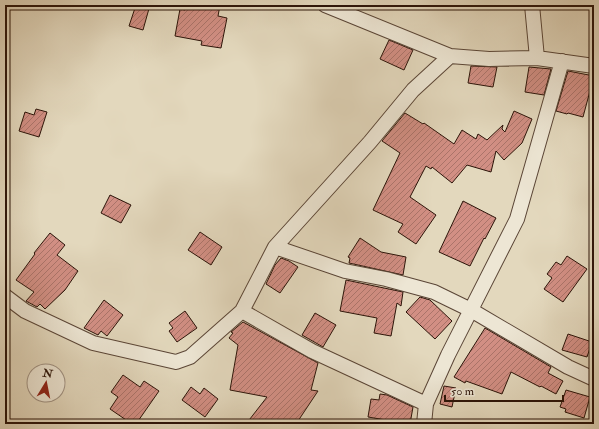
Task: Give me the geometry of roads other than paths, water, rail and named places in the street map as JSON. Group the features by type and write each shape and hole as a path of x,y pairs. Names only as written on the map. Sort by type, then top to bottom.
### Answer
{"street":[{"path":"326,5 450,56 489,59 537,58 594,66"},
{"path":"532,5 537,58"},
{"path":"5,296 25,311 93,343 176,362 190,357 242,311 275,247 370,142 413,90 450,56"},
{"path":"424,424 426,404 448,355 517,219 562,61"},
{"path":"275,247 345,271 386,279 434,292 471,310 568,367 594,379"},
{"path":"242,311 312,351 426,404"}]}
